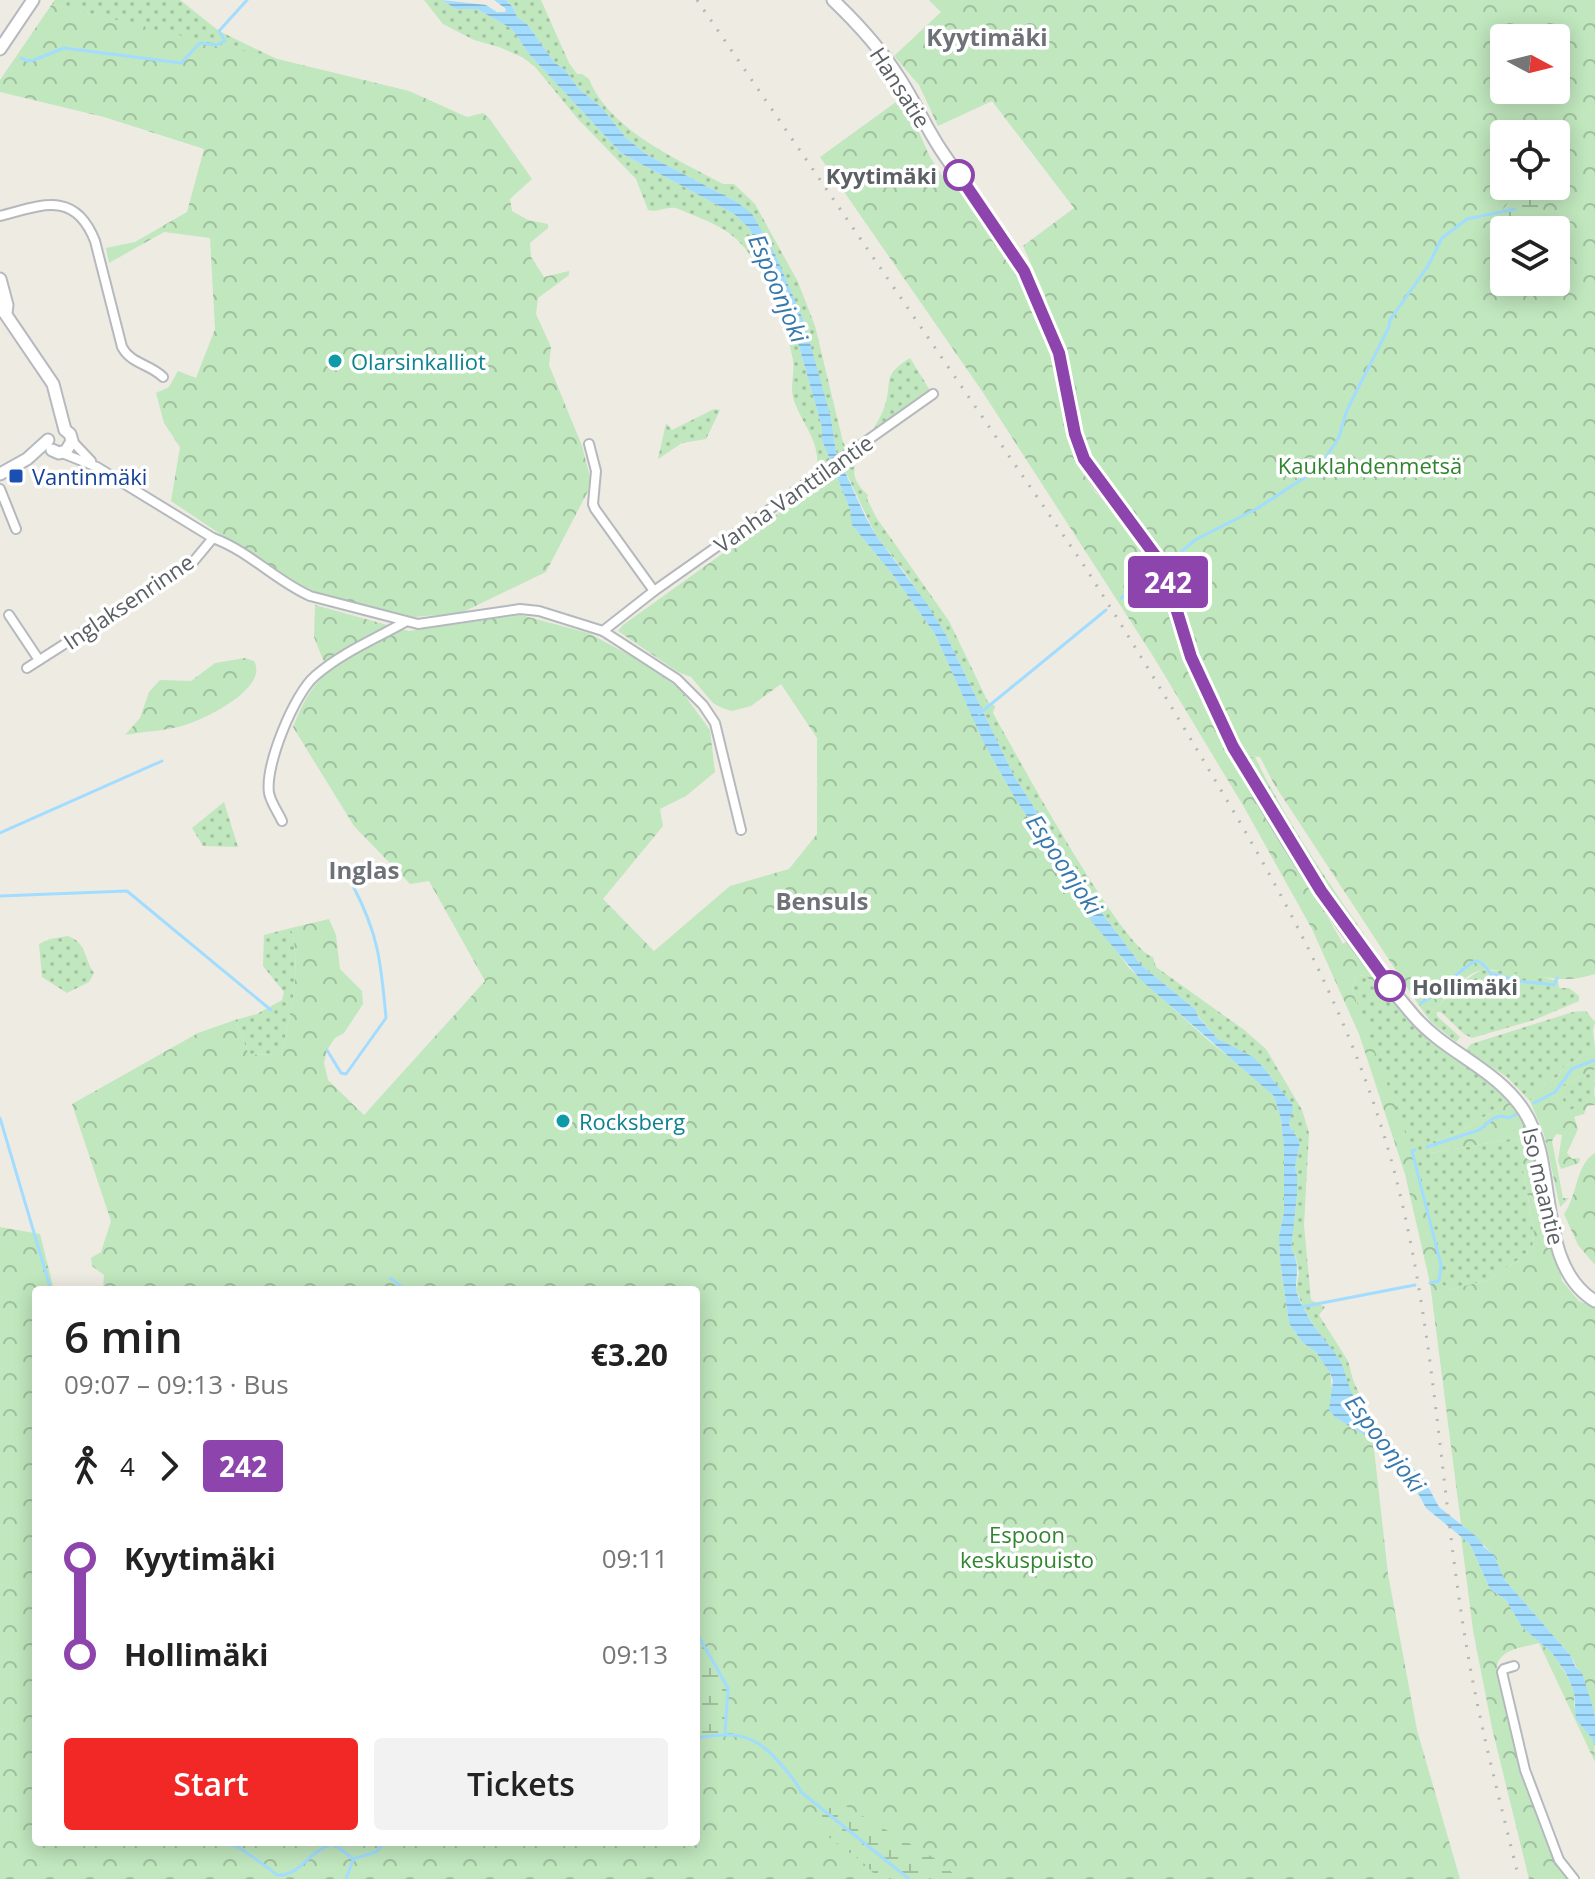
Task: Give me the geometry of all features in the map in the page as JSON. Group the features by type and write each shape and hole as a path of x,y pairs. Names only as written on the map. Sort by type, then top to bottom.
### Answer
{"main road":[{"path":"0,49 33,0"},
{"name":"Hansatie","path":"833,0 897,75 939,147 1024,271 1059,353 1075,434 1084,459 1157,558"},
{"path":"0,279 7,305 2,311 45,370 57,398 56,441"},
{"path":"0,474 56,441 72,441"},
{"name":"Iso maantie","path":"1157,558 1168,582 1191,657 1233,747 1328,900 1415,1018 1454,1052 1508,1089 1528,1116 1540,1154 1563,1263 1577,1287 1595,1301"}],"street":[{"path":"0,216 47,204 78,212 88,224 95,241 122,347 133,361 155,369 163,377"},
{"name":"Vanha Vanttilantie","path":"603,631 654,591 933,394"},
{"path":"56,441 213,538 230,544 310,596 418,624 520,609 539,611 603,631 677,679 703,705 715,723 741,830"},
{"path":"72,441 97,467"},
{"path":"589,444 596,471 595,509 654,591"},
{"path":"0,489 16,529"},
{"name":"Inglaksenrinne","path":"27,668 193,562 213,538"},
{"name":"Inglaksenrinne","path":"9,615 39,660"},
{"path":"282,821 269,796 269,777 273,754 302,691 315,675 333,662 405,622"},
{"path":"1514,1666 1502,1672 1525,1770 1559,1860 1574,1879"}],"green space":[{"path":"55,0 180,0 219,31 283,62 52,4"},
{"path":"424,0 442,0 456,9 477,9 512,29 529,54 621,153 734,214 749,228 794,329 822,427 822,440 856,532 1024,794 1103,928 1178,1065 818,485 826,479 817,465 815,447 793,397 793,360 784,327 770,289 750,255 726,231 708,221 676,208 648,210 636,179 577,118 536,68 524,58 474,40 443,24"},
{"path":"506,0 541,0 569,63 577,74 589,79 612,114 667,154 723,184 734,184 755,204 798,282 815,326 843,442 849,453 841,459 836,452 831,418 775,254 737,202 649,156 626,138 602,108 554,62"},
{"name":"Kauklahdenmetsä","path":"929,0 1595,0 1595,974 1559,979 1482,970 1462,981 1434,1010 1418,1004 1274,784 1260,757 1246,756 1217,704 1187,631 1179,596 1164,556 1094,470 1080,436 1045,295 1023,246 1074,208 992,101 938,126 919,85 894,56 941,12"},
{"path":"52,4 409,91 467,117 483,113 489,118 532,179 510,199 512,211 528,220 548,224 548,228 530,243 531,257 544,277 569,271 569,275 538,298 536,314 551,347 549,365 582,446 590,477 588,491 546,572 461,613 414,617 311,592 296,585 171,501 180,447 164,423 156,393 169,387 178,371 196,378 215,329 210,238 164,232 109,263 106,248 135,242 187,212 204,149 104,117 0,92 0,80"},
{"path":"903,97 930,157 943,177 959,190 1011,261 1062,382 1074,459 1095,492 1132,530 1144,548 1187,658 1321,899 1320,903 1343,944 1347,941 1365,958 1386,988 1356,975 1352,990 1412,1151 1441,1265 1439,1281 1448,1290 1489,1280 1532,1250 1534,1234 1518,1138 1431,1153 1429,1143 1457,1133 1511,1101 1520,1112 1529,1133 1562,1281 1579,1301 1595,1307 1595,1718 1583,1678 1571,1656 1504,1579 1494,1555 1461,1524 1430,1283 1405,1174 1359,1034 1312,929 1244,807 1153,656 982,391 820,157"},
{"path":"1511,200 1534,200 1547,216 1497,216"},
{"path":"910,358 931,392 871,435 885,406 891,374"},
{"path":"714,409 720,410 706,439 682,443 658,459 666,423 672,430"},
{"path":"859,451 854,470 858,485 868,495 876,517 949,621 988,702 995,706 993,713 1094,886 1138,946 1153,957 1156,967 1266,1049 1302,1110 1309,1133 1304,1225 1311,1300 1325,1307 1319,1315 1348,1361 1370,1417 1346,1384 1342,1368 1305,1312 1296,1289 1299,1273 1291,1249 1297,1195 1295,1167 1300,1142 1289,1125 1292,1104 1263,1067 1218,1039 1196,1010 1141,965 1101,912 1014,776 946,635 875,534 842,464"},
{"name":"Espoon keskuspuisto","path":"836,472 850,509 852,525 935,634 984,743 1043,840 1049,856 1129,968 1274,1096 1281,1119 1284,1148 1284,1212 1279,1236 1289,1323 1302,1342 1316,1352 1330,1373 1336,1418 1373,1440 1388,1574 1417,1730 1460,1879 0,1879 0,1227 40,1234 53,1286 32,1286 32,1846 700,1846 700,1286 103,1286 104,1275 92,1266 91,1258 101,1252 111,1221 72,1104 198,1033 235,1020 249,1055 281,1054 295,975 291,928 329,919 336,935 340,969 362,991 363,1004 344,1033 335,1038 327,1050 324,1063 328,1080 364,1115 485,981 429,881 410,884 354,826 293,727 307,697 328,672 314,637 315,605 409,631 521,615 588,633 643,662 680,689 710,730 715,772 686,796 660,809 663,826 603,899 654,951 730,886 789,869 817,834 817,738 781,684 751,706 732,711 722,708 713,703 691,677 678,672 618,631"},
{"path":"245,658 254,661 256,671 253,681 222,708 181,726 125,735 140,718 149,692 160,680 191,681 215,663"},
{"path":"1246,756 1255,757 1302,840 1390,972 1378,962 1335,904"},
{"path":"224,802 238,847 203,846 192,828"},
{"path":"291,928 295,975 281,1054 249,1055 235,1020 257,1014 282,1000 284,992 263,966 264,935"},
{"path":"68,936 82,947 94,973 89,982 67,993 42,977 39,944"},
{"path":"1481,970 1522,972 1558,981 1559,988 1569,988 1579,996 1579,1001 1534,1020 1472,1038 1437,1012 1437,1016 1460,1037 1456,1042 1431,1022 1418,1004 1434,1010 1462,982"},
{"path":"1356,975 1366,976 1381,985 1423,1033 1488,1080 1511,1101 1457,1133 1429,1143 1431,1153 1518,1138 1534,1235 1532,1250 1489,1280 1448,1290 1439,1281 1441,1265 1420,1177 1352,990"},
{"path":"1586,1011 1595,1022 1595,1049 1562,1068 1559,1076 1540,1087 1530,1101 1507,1077 1466,1050 1471,1044 1573,1012"},
{"path":"1595,1049 1595,1069 1559,1087 1567,1112 1595,1096 1595,1105 1587,1106 1584,1114 1574,1117 1578,1129 1567,1153 1572,1159 1580,1158 1579,1163 1561,1169 1558,1161 1562,1135 1556,1134 1552,1141 1563,1198 1569,1198 1560,1207 1544,1134 1530,1101 1540,1087 1559,1076 1562,1068"},
{"path":"1595,1069 1594,1098 1567,1113 1559,1087"},
{"path":"1595,1153 1595,1265 1578,1245 1564,1214 1584,1165"},
{"path":"1461,1536 1470,1544 1490,1589 1506,1600 1522,1627 1552,1653 1566,1674 1574,1692 1574,1706 1594,1742 1595,1762 1539,1643 1503,1655 1497,1665 1523,1771 1571,1879 1529,1879 1492,1728 1473,1630"},
{"path":"700,1639 728,1688 725,1733 700,1737"},
{"path":"832,1798 934,1858 960,1879 879,1879 823,1830 817,1805 824,1799"}],"water":[{"name":"Espoonjoki","path":"442,0 486,5 497,12 505,12 506,9 494,0 506,0 554,62 602,108 626,138 649,156 737,202 752,214 775,254 804,322 831,418 836,452 865,516 946,635 1014,776 1101,912 1141,965 1196,1010 1198,1017 1218,1039 1253,1057 1292,1104 1289,1125 1300,1142 1295,1167 1297,1195 1291,1249 1296,1262 1296,1288 1301,1304 1340,1361 1354,1397 1426,1483 1439,1507 1494,1555 1504,1579 1571,1656 1582,1673 1592,1705 1595,1746 1576,1719 1574,1692 1566,1673 1552,1653 1522,1627 1506,1600 1490,1589 1470,1544 1426,1508 1419,1495 1373,1440 1336,1418 1329,1410 1333,1381 1330,1373 1316,1352 1302,1342 1289,1323 1279,1236 1284,1212 1284,1148 1281,1119 1274,1096 1141,980 1093,923 1049,856 1043,840 984,743 935,634 852,525 850,509 822,440 822,427 794,329 749,228 734,214 621,153 529,54 512,29 477,9 456,9"}],"waterway":[{"path":"21,58 34,60 64,48 181,63 200,43 217,45 225,41 219,31 247,0"},
{"path":"1182,551 1195,540 1258,508 1319,468 1339,437 1347,410 1390,320 1428,266 1442,238 1467,219 1515,209"},
{"path":"1121,598 1152,574"},
{"path":"979,714 1106,610"},
{"path":"0,833 162,761"},
{"path":"327,1050 341,1073 346,1074 386,1018 377,950 353,886"},
{"path":"0,896 127,891 271,1010"},
{"path":"1421,1003 1477,961 1491,974 1521,981 1554,985 1557,978"},
{"path":"1534,1103 1555,1092 1572,1069 1595,1060"},
{"path":"1427,1147 1479,1130 1494,1118 1509,1118 1520,1112"},
{"path":"0,1118 50,1286"},
{"path":"1415,1150 1412,1151 1441,1265 1439,1281 1430,1283"},
{"path":"390,1278 401,1286"},
{"path":"1301,1307 1415,1285"},
{"path":"700,1639 728,1688 725,1733"},
{"path":"700,1738 741,1736 760,1744 778,1761 801,1792 909,1879"},
{"path":"234,1846 277,1875 291,1872 328,1846"},
{"path":"334,1846 353,1859 376,1852 381,1846"},
{"path":"346,1879 353,1860"}],"railway":[{"path":"697,0 1083,564 1268,871 1342,1020 1381,1124 1409,1234 1428,1347 1469,1662 1519,1879"}],"bus line":[{"name":"242","path":"959,175 1010,247 1038,299 1059,353 1075,434 1084,459 1157,558 1168,582 1191,657 1233,747 1321,891 1390,986"}],"place":[{"name":"Kyytimäki","path":"959,175"},
{"name":"Olarsinkalliot","path":"335,361"},
{"name":"Vantinmäki","path":"16,476"},
{"name":"Hollimäki","path":"1390,986"},
{"name":"Rocksberg","path":"563,1121"}],"district":[{"name":"Kyytimäki","path":"987,36"},
{"name":"Inglas","path":"364,869"},
{"name":"Bensuls","path":"822,900"}]}
